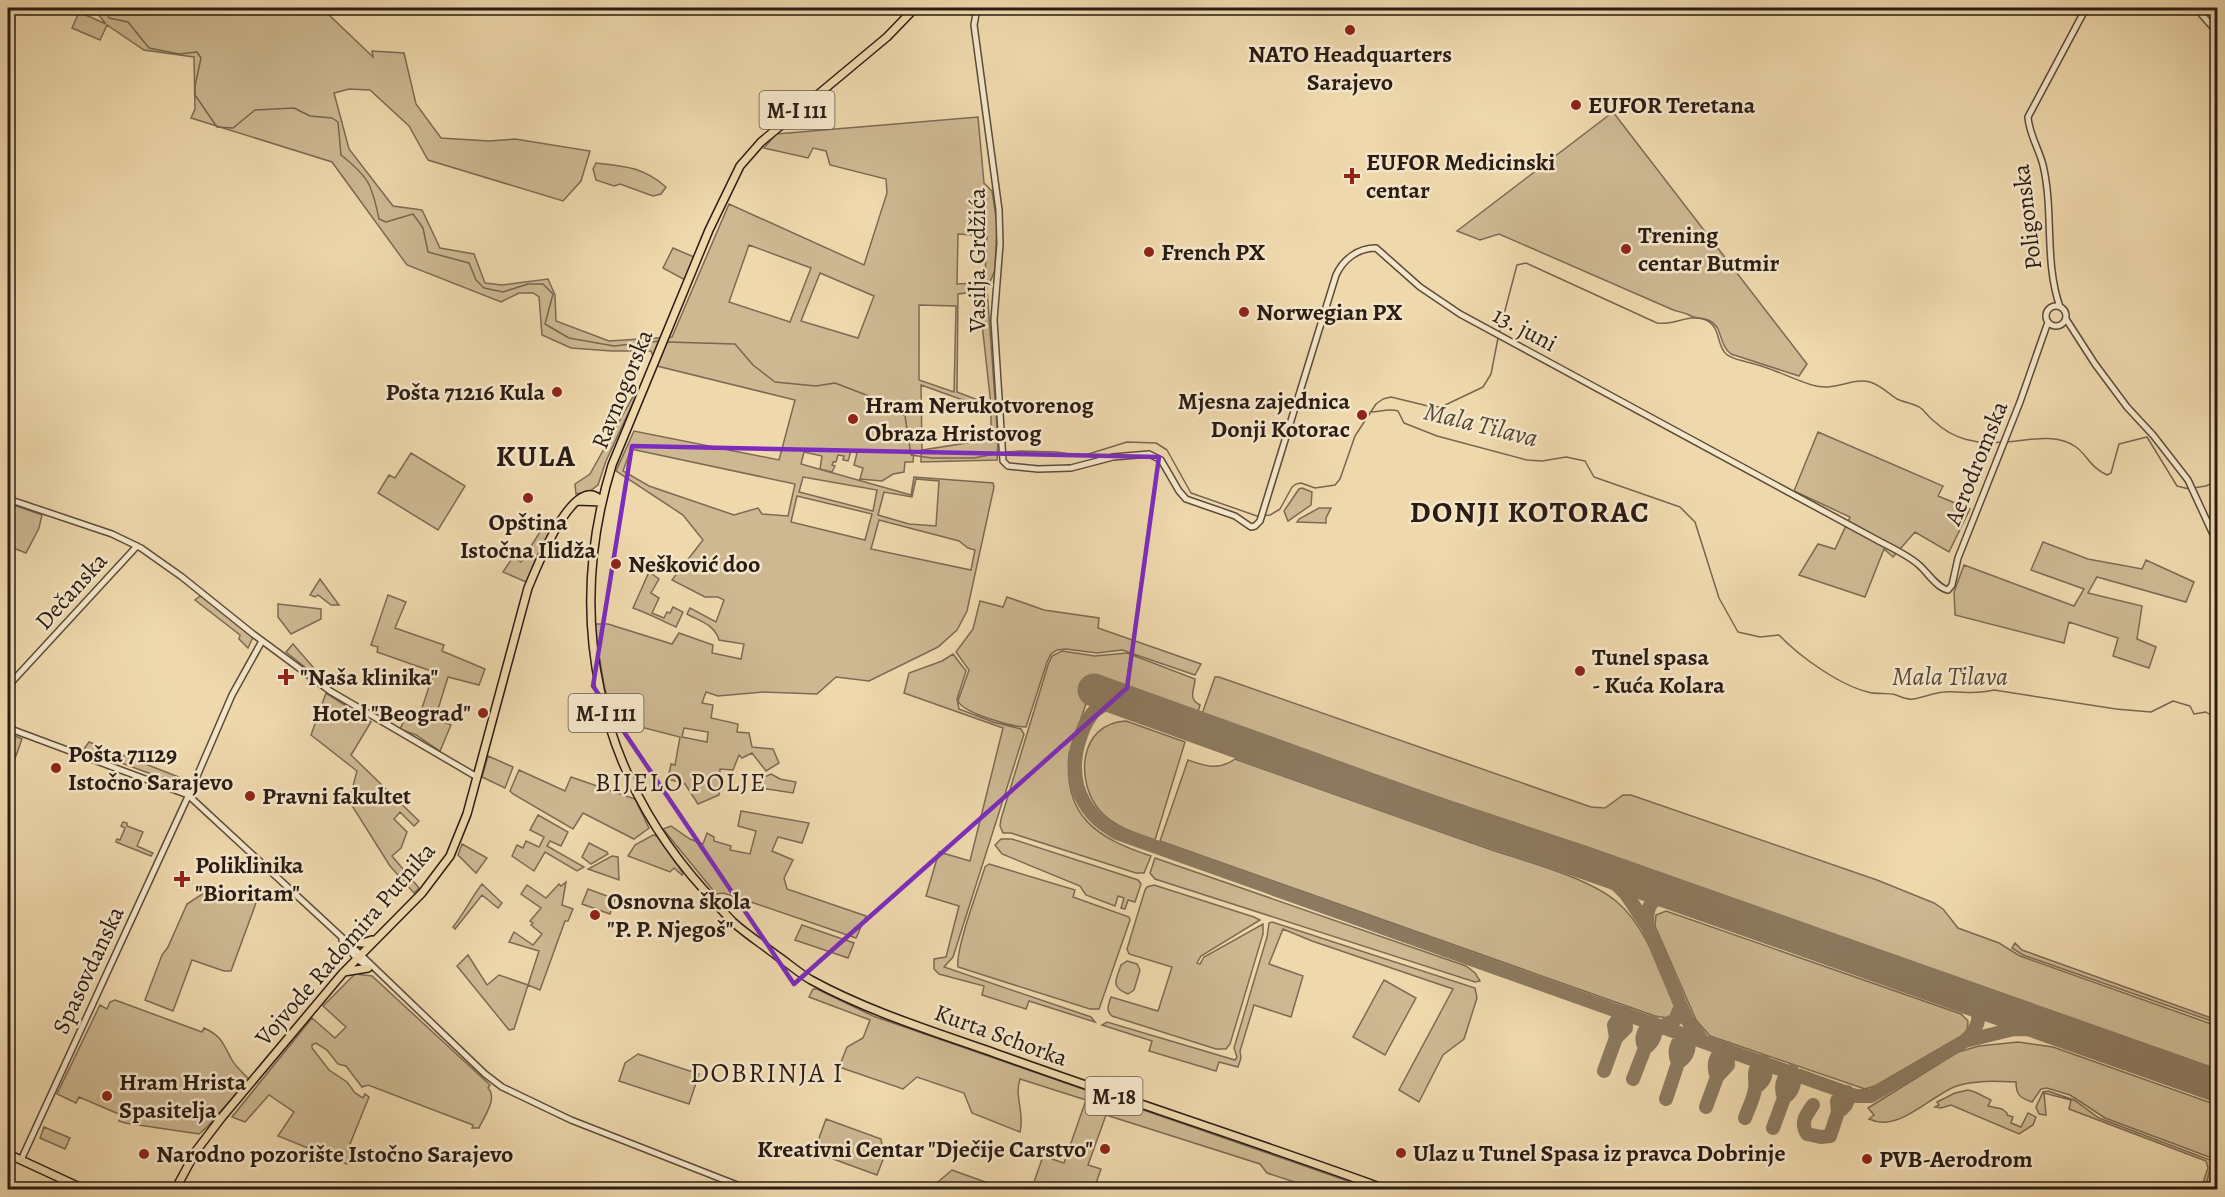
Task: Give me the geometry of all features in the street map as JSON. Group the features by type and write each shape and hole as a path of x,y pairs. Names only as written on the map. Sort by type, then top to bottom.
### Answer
{"main road":[{"name":"Ravnogorska","path":"699,884 666,844 645,810 617,748 598,685 590,597 602,502 608,480 665,336 722,202 740,166 748,155 802,106 887,37 915,8"},
{"path":"579,501 608,480"},
{"path":"590,495 602,502"},
{"path":"579,501 602,502"},
{"path":"579,501 593,507 599,517"},
{"name":"Vojvode Radomira Putnika","path":"175,1190 196,1151 210,1132 342,974 374,939 422,893 450,856 463,825 477,777 528,588 555,530 579,501"},
{"name":"Kurta Schorka","path":"699,884 735,924 801,974 842,996 1078,1083 1388,1190"},
{"path":"344,939 363,943 374,939"},
{"path":"342,974 347,970 368,968"},
{"path":"8,1154 86,1190"}],"street":[{"name":"Vasilja Grdžića","path":"977,8 974,26 999,210 1000,244 994,320 1003,457 1008,466 1038,469 1071,468 1130,454 1154,455 1164,463 1179,491 1186,499 1235,516 1251,526 1258,524"},
{"name":"Poligonska","path":"2057,307 2043,166 2028,117 2086,8"},
{"path":"2196,8 2217,33"},
{"name":"13. juni","path":"1258,524 1336,275 1347,258 1367,248 1376,248 1439,301 1918,563 1939,586"},
{"path":"2073,332 2048,322 2046,314 2057,307 2065,312 2073,332 2127,407 2153,435 2188,480 2217,545"},
{"path":"2057,326 2066,319"},
{"name":"Aerodromska","path":"1939,586 1945,590 1950,588 1958,558 2009,431 2048,322"},
{"name":"Aerodromska","path":"2043,339 2057,326"},
{"path":"8,499 112,534 137,546 182,576 262,641 330,691 477,777"},
{"name":"Dečanska","path":"8,686 137,546"},
{"name":"Spasovdanska","path":"21,1160 232,695 262,641"},
{"path":"8,728 188,795 344,939 368,968 379,971"},
{"path":"358,956 379,971 493,1081 571,1120 750,1190"}],"highlighted area":[{"path":"632,446 1159,457 1127,688 794,984 593,686"}],"shaded area":[{"path":"93,8 324,8 373,57 372,51 404,53 416,104 441,138 489,141 515,139 590,151 581,181 563,201 428,160 409,126 370,90 349,89 334,93 349,149 393,206 422,210 440,248 474,254 485,283 502,285 548,279 555,295 556,321 609,341 672,337 729,204 864,265 887,193 886,179 830,165 826,151 813,148 808,158 764,148 776,134 978,117 984,183 992,191 997,224 995,270 987,289 998,440 997,460 921,462 921,452 914,451 913,462 905,462 904,472 893,474 882,481 860,479 863,468 854,465 857,453 851,451 848,461 843,460 844,456 838,455 836,462 833,462 832,465 835,466 832,472 820,469 822,456 804,452 801,464 911,495 914,477 993,483 967,611 957,630 938,647 869,681 836,677 817,694 763,692 718,696 706,692 702,703 713,705 711,718 738,724 737,732 749,733 752,747 773,749 779,763 766,771 752,753 742,758 739,755 733,770 720,769 719,795 698,804 685,784 668,779 671,764 675,765 680,737 613,720 604,685 594,624 608,624 672,644 679,633 713,645 712,653 741,659 744,644 719,640 711,627 687,614 690,608 716,622 724,600 718,597 705,597 672,580 703,540 683,515 616,471 634,431 779,460 795,400 657,366 651,351 571,348 542,335 539,297 533,293 519,293 501,302 407,265 332,162 191,118 195,109 194,57 144,50 107,25 100,40 72,28 79,12 106,24","holes":["958,234 987,236 985,274 976,283 957,284","749,245 811,268 790,322 729,302","820,273 874,296 858,338 801,321","982,291 982,324 991,405 957,392 958,294","919,305 956,306 954,392 919,380","921,385 991,410 991,439 922,450","631,449 795,484 788,516 762,514 758,508 734,515 649,486 623,471","803,477 877,490 873,511 799,492","916,479 939,481 936,526 909,524 878,515 884,492 912,497","797,496 872,514 865,540 791,522","879,520 959,541 975,550 971,570 871,549","684,728 708,732 707,742 682,737"]},
{"name":"Trening centar Butmir","path":"1613,112 1807,364 1799,376 1731,354 1724,345 1718,329 1708,320 1671,309 1499,234 1480,240 1457,231"},
{"path":"596,163 641,171 666,187 661,194 653,196 620,184 614,186 596,180 593,169"},
{"path":"673,248 694,257 685,280 663,268"},
{"path":"635,393 637,394 606,461 598,485 590,491 576,494 575,484 590,474"},
{"path":"1818,432 1943,486 1938,496 1970,509 1949,552 1915,532 1893,557 1884,549 1865,597 1799,575 1818,544 1835,549 1850,517 1794,491"},
{"path":"411,453 465,486 438,530 378,493 389,475 395,478"},
{"path":"1302,488 1312,492 1311,505 1288,521 1284,511"},
{"path":"8,503 42,515 39,528 26,553 8,546"},
{"path":"1319,508 1331,508 1326,523 1297,522 1299,519"},
{"path":"545,524 551,528 526,582 503,572 513,557 521,562"},
{"path":"2043,542 2088,559 2142,569 2146,560 2194,582 2186,602 2097,577 2088,593 2142,606 2137,639 2156,647 2149,668 2113,656 2118,638 2069,622 2064,643 1955,615 1954,592 1964,565 2074,606 2084,589 2031,570"},
{"path":"649,572 659,579 651,593 659,598 652,613 664,618 673,607 683,612 676,627 633,608"},
{"path":"320,579 339,605 331,605 318,595 315,597 310,595"},
{"path":"388,595 406,602 395,628 444,645 442,651 485,669 479,685 448,677 435,719 451,725 440,751 416,735 400,729 409,711 420,714 434,672 377,652 378,647 371,645"},
{"path":"200,596 206,598 253,637 248,648 239,639 240,635 195,600"},
{"path":"1007,597 1044,610 1099,618 1098,628 1201,664 1195,675 1122,650 1097,653 1057,650 1051,654 1047,662 1026,727 989,719 962,706 958,701 969,670 956,652 973,629 980,601 1003,607"},
{"path":"278,604 321,609 321,619 291,634 278,617"},
{"path":"293,644 326,682 326,684 286,652"},
{"path":"1062,651 1095,656 1127,653 1195,679 1193,696 1200,705 1198,712 1095,677 1069,754 1069,776 1072,794 1078,809 1087,822 1100,832 1151,856 1144,873 1136,873 1011,833 1003,833 1000,826 1048,665 1052,656"},
{"path":"953,654 966,671 957,699 959,709 993,722 1021,729 1024,734 953,957 944,967 1091,1017 1095,1022 1029,1001 1026,1009 982,995 984,986 939,974 934,969 934,959 946,957 959,906 926,896 939,852 970,861 1003,728 904,693 909,673 942,661"},
{"path":"1215,677 1591,807 1605,808 1623,795 1631,795 1877,880 1934,903 1943,909 1958,928 1999,943 2020,956 2217,1026 2217,1071 1202,714"},
{"path":"326,693 371,722 351,755 419,821 414,826 400,812 394,819 407,832 401,848 392,856 419,888 414,893 390,866 349,801 357,771 311,735"},
{"path":"1126,721 1185,742 1155,840 1114,823 1093,801 1087,787 1086,757 1090,743 1098,732 1110,724"},
{"path":"8,733 22,739 8,778"},
{"path":"89,742 189,781 186,787 84,749"},
{"path":"488,756 513,767 505,788 482,777"},
{"path":"1235,759 1575,878 1605,893 1627,912 1644,936 1675,1004 1674,1013 1668,1018 1655,1016 1160,841 1188,760 1217,766"},
{"path":"519,770 565,791 571,777 635,799 649,828 634,839 583,813 573,829 510,791"},
{"path":"771,774 780,779 796,782 793,793 760,788 756,781"},
{"path":"741,811 809,823 802,843 778,837 772,851 793,860 784,878 787,889 866,916 856,938 723,893 716,894 663,829 671,826 690,839 703,844 707,833 714,837 714,841 731,846 730,850 750,854 756,831 738,826"},
{"path":"538,815 568,832 561,846 550,841 547,846 584,867 577,871 545,852 534,871 512,856 517,845 523,848 526,841 539,847 544,837 530,830"},
{"path":"123,822 143,832 137,846 153,853 151,856 116,842 117,839 120,840 125,828 121,826"},
{"path":"653,835 657,836 683,873 682,875 674,868 670,872 628,856 635,845"},
{"path":"1001,839 1012,839 1138,880 1141,884 1135,902 1128,900 1125,909 1121,908 1124,898 1118,896 1115,906 1086,895 1080,886 1002,854 995,845"},
{"path":"589,843 608,854 591,864 582,857"},
{"path":"462,844 487,858 476,873 458,855"},
{"path":"612,856 618,857 619,880 588,869"},
{"path":"1155,858 1466,966 1475,973 1480,981 1475,982 1155,879 1150,873"},
{"path":"989,864 1075,890 1073,897 1129,917 1130,920 1099,1009 1090,1009 958,967 960,947 968,918 985,867"},
{"path":"566,882 562,905 573,909 568,921 565,921 540,990 528,985 539,951 509,942 514,932 533,945 542,934 531,925 533,923 530,921 541,908 521,894 527,885 546,898 559,884 561,886"},
{"path":"482,884 502,903 498,908 482,895 455,929 453,927"},
{"path":"1154,885 1260,920 1201,956 1197,963 1200,964 1204,957 1263,924 1263,934 1230,1044 1226,1049 1216,1049 1112,1016 1109,1011 1111,997 1158,1011 1172,967 1129,954 1127,949 1145,890"},
{"path":"213,887 256,903 231,971 224,971 192,960 173,1011 145,1000 162,955 168,947 187,904"},
{"path":"588,889 615,899 610,914 582,904"},
{"path":"1666,911 1961,1014 1968,1021 1967,1031 1875,1086 1865,1089 1710,1036 1696,1020 1655,926 1656,915"},
{"path":"1272,922 1475,988 1477,998 1464,1039 1443,1055 1419,1102 1399,1090 1453,989 1283,929 1269,964 1303,976 1291,1017 1254,1005 1240,1051 1241,1058 1238,1067 1219,1062 1216,1071 1149,1051 1152,1041 1102,1025 1107,1022 1235,1060 1237,1057 1234,1048 1267,937 1269,923"},
{"path":"802,925 854,943 848,958 795,940"},
{"path":"2015,943 2022,950 2217,1020 2217,1023 2023,955 2012,948"},
{"path":"468,955 487,985 499,975 528,985 514,1029 509,1030 457,966"},
{"path":"1127,961 1137,964 1140,970 1134,990 1128,994 1119,989 1116,982 1121,965"},
{"path":"355,974 372,976 490,1085 488,1088 491,1092 491,1102 479,1128 472,1128 473,1125 368,1085 362,1087 346,1066 338,1064 327,1050 316,1043 312,1045 312,1048 329,1070 347,1082 355,1093 363,1098 365,1094 369,1097 348,1149 352,1151 347,1164 278,1136 294,1112 269,1095 245,1122 232,1117 312,1018 335,1038 346,1027 323,1006"},
{"path":"1384,980 1416,998 1385,1055 1353,1037"},
{"path":"813,989 873,1016 1371,1189 1316,1189 1267,1173 1260,1164 1106,1115 1088,1165 1101,1169 1094,1189 1046,1189 1033,1185 1043,1156 1064,1163 1086,1100 1020,1079 1018,1092 1020,1132 972,1113 964,1093 917,1077 903,1089 839,1067 847,1047 863,1038 870,1020 809,997"},
{"path":"115,1000 202,1032 204,1028 210,1031 221,1041 234,1063 249,1079 199,1134 125,1123 119,1121 121,1115 79,1097 76,1103 57,1094 100,1005 107,1009 110,1002"},
{"path":"2018,1042 2053,1047 2217,1105 2217,1189 2207,1189 2214,1164 2212,1158 2105,1118 2070,1095 2047,1088 2041,1089 2032,1102 2020,1095 2016,1082 1969,1083 1944,1092 1902,1118 1880,1122 1869,1119 1874,1115 1868,1108 1958,1052 1979,1046"},
{"path":"638,1054 699,1074 689,1104 619,1081 625,1063"},
{"path":"1968,1090 1991,1100 1988,1106 2002,1109 2007,1115 2013,1117 2011,1123 2021,1127 2028,1113 2036,1117 2033,1125 2019,1134 1951,1105 1935,1107 1939,1105 1937,1102 1955,1093"},
{"path":"2048,1091 2074,1100 2099,1118 2210,1160 2211,1165 2205,1189 2201,1189 2208,1168 2206,1161 2069,1109 2071,1100 2044,1093 2046,1115 2039,1114 2036,1107 2043,1092"},
{"path":"826,1119 881,1139 884,1157 877,1175 814,1152"},
{"path":"44,1127 70,1138 65,1149 40,1138"},
{"path":"952,1170 999,1187 998,1189 935,1189 938,1182"}],"waterway":[{"path":"105,8 109,18 128,22 149,48 179,54 197,52 201,58 195,95 217,127 233,128 255,110 294,108 310,116 332,118 338,122 341,155 368,182 379,219 386,222 413,214 423,228 428,252 469,263 476,280 484,288 503,292 528,284 543,284 553,294 545,324 569,338 614,346 660,341"},
{"path":"1499,333 1517,265 1526,263 1657,323 1694,318 1706,320 1714,327 1723,350 1733,358 1821,387 1857,381 1870,382 1897,399 1919,407 1942,428 1958,437 1984,443 2002,442"},
{"path":"1005,452 1057,452 1082,456 1127,442 1156,443 1167,450 1191,493 1257,516 1270,515 1280,509 1296,484 1301,483 1315,488 1335,485 1340,479 1355,436 1376,404 1383,399 1391,397 1441,407 1483,387 1491,374 1498,338"},
{"path":"667,342 735,344 753,365 775,382 816,386 835,383 874,398 905,416 911,455 932,458 974,458 1000,453"},
{"name":"Mala Tilava","path":"1370,412 1398,411 1404,423 1437,436 1527,460 1542,461 1566,457 1585,461 1594,477 1680,507 1695,522 1719,598 1738,632 1760,637 1779,635 1820,669 1857,688 1871,693 1893,694 1911,699 1941,692 1975,693 1994,690 2116,709 2151,712 2173,701 2190,706 2194,714 2206,712 2218,720"},
{"path":"2007,442 2060,440 2076,447 2097,469 2107,475 2111,473 2119,444 2147,437 2177,486 2189,489"},
{"path":"2193,488 2206,486 2218,480"}],"taxiway":[{"path":"1129,702 1102,706 1090,716 1082,733 1075,760 1076,781 1084,802 1103,824 1117,833 1856,1096 1871,1096 1965,1041 2014,1029 2059,1030"},
{"path":"1580,861 1617,885 1626,894 1648,927 1648,909 1655,900 1668,897 1685,898"},
{"path":"1648,927 1681,1006 1675,1020 1663,1026"},
{"path":"1965,1041 1974,1030 1978,1019 1976,1008 1966,997"},
{"path":"1681,1006 1688,1021 1702,1040"},
{"path":"1625,1012 1626,1028 1616,1038 1614,1025 1625,1012"},
{"path":"1653,1022 1654,1037 1645,1048 1642,1041 1643,1034 1653,1022"},
{"path":"1686,1034 1688,1050 1685,1057 1678,1063 1676,1047 1686,1034"},
{"path":"1604,1071 1616,1038"},
{"path":"1633,1079 1645,1048"},
{"path":"1727,1048 1728,1065 1717,1077 1716,1060 1727,1048"},
{"path":"1745,1118 1754,1092 1755,1071 1763,1061 1765,1076 1756,1087"},
{"path":"1666,1099 1678,1063"},
{"path":"1792,1071 1793,1086 1784,1098 1783,1083 1792,1071"},
{"path":"1706,1107 1717,1077"},
{"path":"1843,1092 1847,1092 1848,1101 1838,1112 1837,1101 1843,1092"},
{"path":"1773,1128 1784,1098"},
{"path":"1813,1105 1804,1122 1807,1134 1830,1136 1838,1112"}],"runway":[{"path":"1094,690 1430,811 1580,861 2218,1086"}],"place":[{"name":"NATO Headquarters Sarajevo","path":"1350,30"},
{"name":"EUFOR Teretana","path":"1576,105"},
{"name":"EUFOR Medicinski centar","path":"1352,176"},
{"name":"Trening centar Butmir","path":"1626,249"},
{"name":"French PX","path":"1149,252"},
{"name":"Norwegian PX","path":"1244,312"},
{"name":"Pošta 71216 Kula","path":"557,392"},
{"name":"Mjesna zajednica Donji Kotorac","path":"1362,415"},
{"name":"Hram Nerukotvorenog Obraza Hristovog","path":"853,419"},
{"name":"Opština Istočna Ilidža","path":"528,498"},
{"name":"Nešković doo","path":"616,564"},
{"name":"Tunel spasa - Kuća Kolara","path":"1580,671"},
{"name":"\"Naša klinika\"","path":"286,677"},
{"name":"Hotel \"Beograd\"","path":"483,713"},
{"name":"Pošta 71129 Istočno Sarajevo","path":"56,768"},
{"name":"Pravni fakultet","path":"250,796"},
{"name":"Poliklinika \"Bioritam\"","path":"182,879"},
{"name":"Osnovna škola \"P. P. Njegoš\"","path":"595,915"},
{"name":"Hram Hrista Spasitelja","path":"107,1096"},
{"name":"Kreativni Centar \"Dječije Carstvo\"","path":"1105,1149"},
{"name":"Ulaz u Tunel Spasa iz pravca Dobrinje","path":"1401,1153"},
{"name":"Narodno pozorište Istočno Sarajevo","path":"144,1154"},
{"name":"PVB-Aerodrom","path":"1867,1159"}],"district":[{"name":"KULA","path":"536,456"},
{"name":"DONJI KOTORAC","path":"1530,512"},
{"name":"BIJELO POLJE","path":"681,782"},
{"name":"DOBRINJA I","path":"767,1073"}]}
